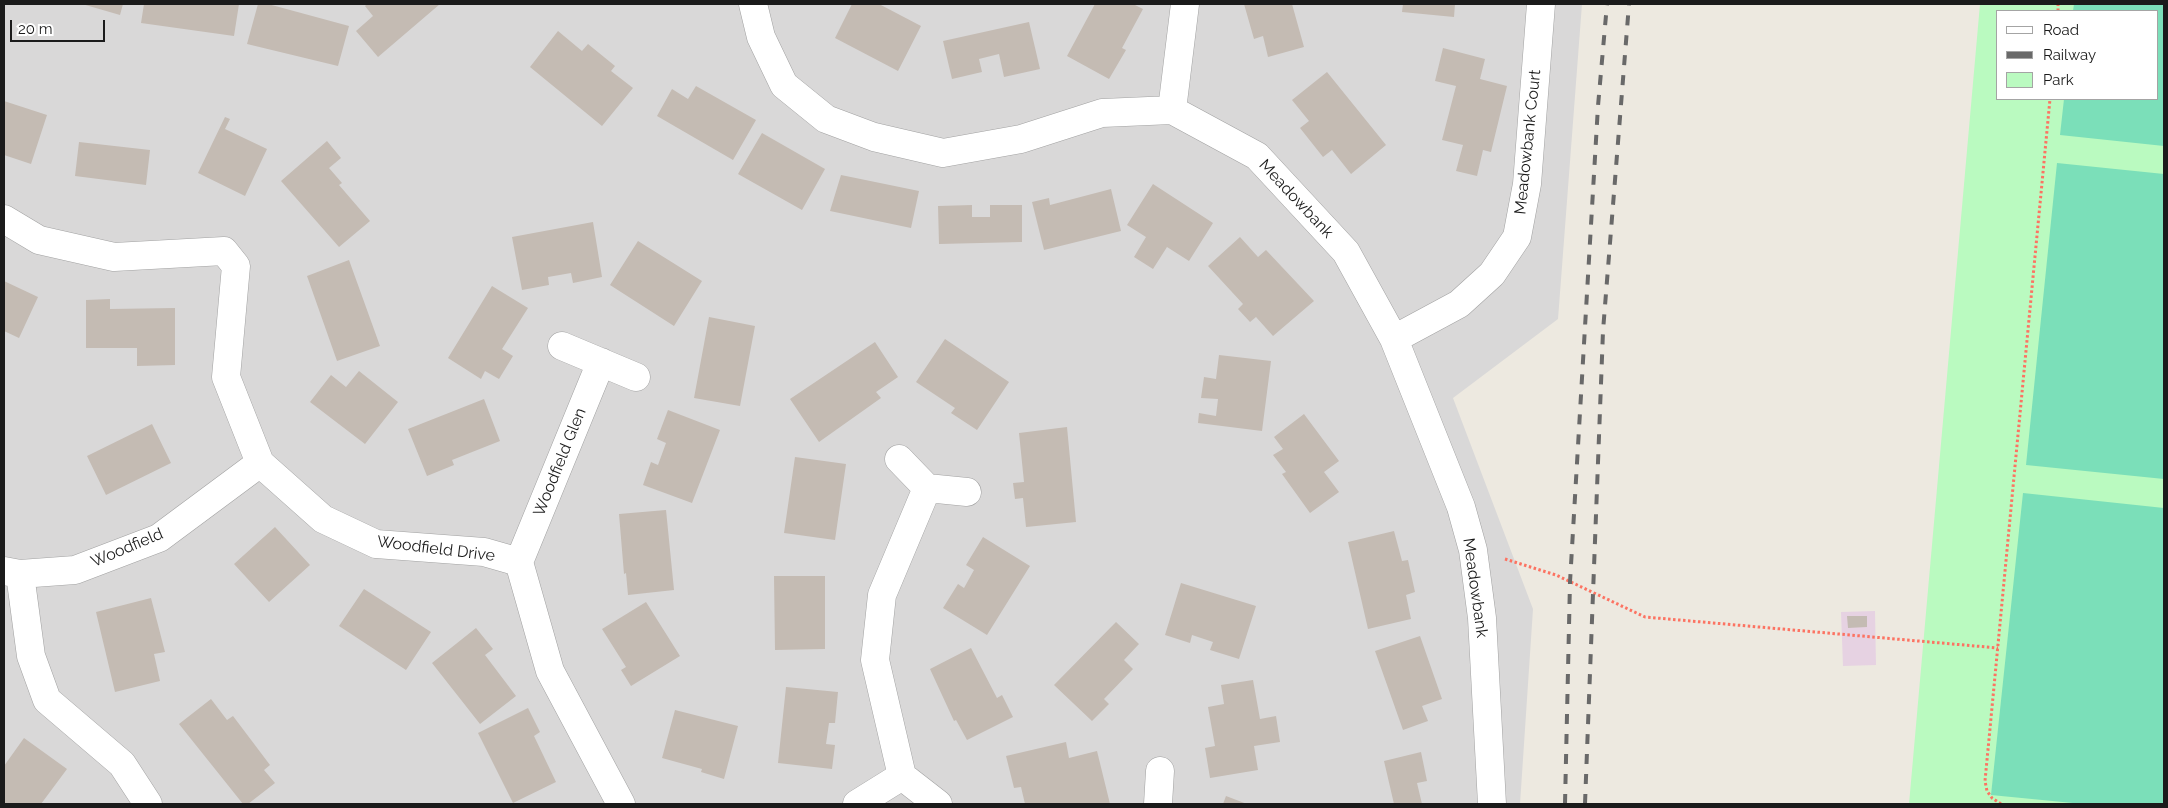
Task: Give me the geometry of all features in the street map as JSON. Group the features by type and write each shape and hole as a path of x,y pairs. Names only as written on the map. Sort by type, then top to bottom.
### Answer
{"street":[{"path":"754,4 761,37 784,85 826,119 874,137 943,153 1021,140 1102,112 1172,110 1185,4"},
{"name":"Meadowbank Court","path":"1394,339 1459,304 1492,274 1516,237 1527,184 1541,4"},
{"name":"Meadowbank","path":"1172,110 1257,156 1346,252 1394,339 1461,507 1473,550 1482,618 1492,804"},
{"name":"Woodfield Drive","path":"4,219 39,240 114,257 224,251 236,266 226,377 260,463 323,518 376,544 484,552 519,562"},
{"path":"562,346 636,377"},
{"name":"Woodfield Glen","path":"519,562 601,362"},
{"path":"899,460 927,488 967,492"},
{"name":"Woodfield","path":"12,572 75,570 159,538 260,463"},
{"path":"927,488 882,595 875,660 902,776 938,804"},
{"path":"519,562 550,671 621,804"},
{"path":"12,572 31,656 47,700 122,764 148,804"},
{"path":"1158,804 1160,771"},
{"path":"857,804 902,776"}],"path":[{"path":"2001,804 1992,798 1987,791 1985,781 2050,100"},
{"path":"1473,550 1556,575 1645,617 1998,648"}],"shaded area":[{"path":"4,4 1582,4 1558,319 1453,398 1533,609 1520,804 4,804"},
{"path":"1875,611 1876,665 1843,666 1841,612"}],"green space":[{"path":"1980,4 2164,4 2164,804 1909,804"},
{"path":"2074,4 2164,4 2164,146 2060,135 2064,100 2158,100 2158,10 2073,10"},
{"path":"2057,163 2164,174 2164,479 2026,465"},
{"path":"2023,493 2164,508 2164,804 2083,804 1991,795"}],"building":[{"path":"82,4 123,4 120,15"},
{"path":"144,4 239,4 234,36 141,23"},
{"path":"258,4 268,4 349,26 338,66 247,44"},
{"path":"367,4 440,4 378,57 356,31 373,16 365,6"},
{"path":"852,4 879,4 921,26 898,71 835,38"},
{"path":"1095,4 1133,4 1143,9 1122,48 1126,50 1109,79 1067,56"},
{"path":"1244,4 1292,4 1304,47 1268,57 1263,36 1254,39"},
{"path":"1403,4 1455,4 1454,17 1402,12"},
{"path":"1029,22 1040,69 1004,77 999,54 979,59 982,72 952,79 943,41"},
{"path":"558,31 582,51 588,44 615,66 611,71 633,88 602,126 530,67"},
{"path":"1443,48 1485,59 1480,79 1507,86 1491,152 1483,150 1477,176 1456,171 1463,145 1442,140 1456,86 1435,81"},
{"path":"1327,72 1386,145 1351,174 1332,150 1323,157 1300,128 1309,121 1292,100"},
{"path":"696,86 756,120 733,160 657,116 672,89 688,99"},
{"path":"4,101 47,115 31,164 4,155"},
{"path":"225,117 230,119 225,129 267,149 245,196 198,173"},
{"path":"762,133 825,169 802,210 738,174"},
{"path":"327,141 341,158 329,168 342,183 339,185 370,221 339,247 281,181"},
{"path":"79,142 150,150 146,185 75,176"},
{"path":"841,175 919,191 911,228 830,211"},
{"path":"1153,184 1213,223 1189,261 1167,247 1153,269 1134,257 1146,237 1127,225"},
{"path":"1111,189 1121,231 1044,250 1032,202 1049,198 1050,205"},
{"path":"972,205 972,217 990,217 990,205 1022,205 1022,242 939,244 938,206"},
{"path":"593,222 602,277 573,283 571,273 548,277 549,285 522,290 512,237"},
{"path":"1240,237 1258,257 1266,250 1314,301 1273,336 1256,317 1250,322 1238,309 1243,304 1208,266"},
{"path":"638,241 702,281 674,326 610,285"},
{"path":"349,260 380,346 337,361 307,276"},
{"path":"4,281 38,297 19,338 4,331"},
{"path":"492,286 528,308 502,349 513,356 499,379 485,371 481,379 448,358"},
{"path":"110,299 110,309 175,308 175,365 137,366 137,348 86,348 86,300"},
{"path":"709,317 755,326 740,406 694,398"},
{"path":"945,339 1009,382 977,430 951,413 955,408 916,382"},
{"path":"875,342 898,377 876,392 881,398 819,442 790,399"},
{"path":"1219,355 1271,361 1262,431 1198,423 1199,413 1216,416 1218,399 1201,398 1204,377 1216,379"},
{"path":"359,371 398,402 365,444 310,402 331,375 346,387"},
{"path":"484,399 500,441 452,460 454,465 427,476 408,429"},
{"path":"668,410 720,430 692,503 643,485 651,462 658,465 666,443 657,439"},
{"path":"1304,414 1339,461 1324,472 1339,492 1310,513 1282,474 1286,472 1273,455 1283,449 1274,437"},
{"path":"152,424 171,463 106,495 87,456"},
{"path":"1067,427 1076,522 1026,527 1023,498 1015,499 1013,483 1024,482 1019,433"},
{"path":"795,457 846,464 835,540 784,533"},
{"path":"666,510 674,590 628,595 626,573 624,574 619,514"},
{"path":"275,527 310,565 269,602 234,564"},
{"path":"1394,531 1402,561 1408,560 1415,592 1406,595 1411,619 1368,629 1348,542"},
{"path":"983,537 1030,566 987,635 943,608 958,584 964,588 974,570 966,565"},
{"path":"774,576 825,576 825,649 775,650"},
{"path":"1181,583 1256,606 1239,659 1210,650 1213,642 1192,635 1190,643 1165,635"},
{"path":"364,589 431,632 406,670 339,626"},
{"path":"151,598 165,652 154,654 160,681 115,692 96,612"},
{"path":"646,602 680,656 631,686 621,670 626,667 602,629"},
{"path":"1847,616 1867,616 1867,627 1848,628"},
{"path":"1116,622 1139,644 1124,660 1133,669 1104,699 1109,704 1092,721 1054,685"},
{"path":"476,628 493,649 485,655 516,696 480,724 432,663"},
{"path":"1420,636 1442,699 1422,706 1428,721 1403,730 1375,651"},
{"path":"971,648 997,698 1002,695 1013,717 967,740 956,720 954,721 930,669"},
{"path":"1253,680 1260,719 1276,716 1280,742 1254,746 1258,770 1210,778 1205,748 1215,746 1208,707 1224,704 1221,685"},
{"path":"786,687 838,692 835,723 829,723 826,744 835,745 832,769 778,763"},
{"path":"211,699 227,720 233,716 270,765 264,770 275,783 248,804 243,804 179,724"},
{"path":"528,708 540,732 534,736 556,782 513,803 478,733"},
{"path":"675,710 738,726 724,779 701,772 702,769 662,758"},
{"path":"24,738 67,769 41,804 4,804 4,766"},
{"path":"1066,742 1069,758 1097,751 1110,804 1025,804 1021,787 1014,788 1006,756"},
{"path":"1421,752 1427,781 1417,783 1422,804 1394,804 1384,761"},
{"path":"1226,796 1247,804 1223,804"}],"railway":[{"path":"1565,804 1570,582 1598,106 1607,4"},
{"path":"1585,804 1603,331 1629,4"}]}
